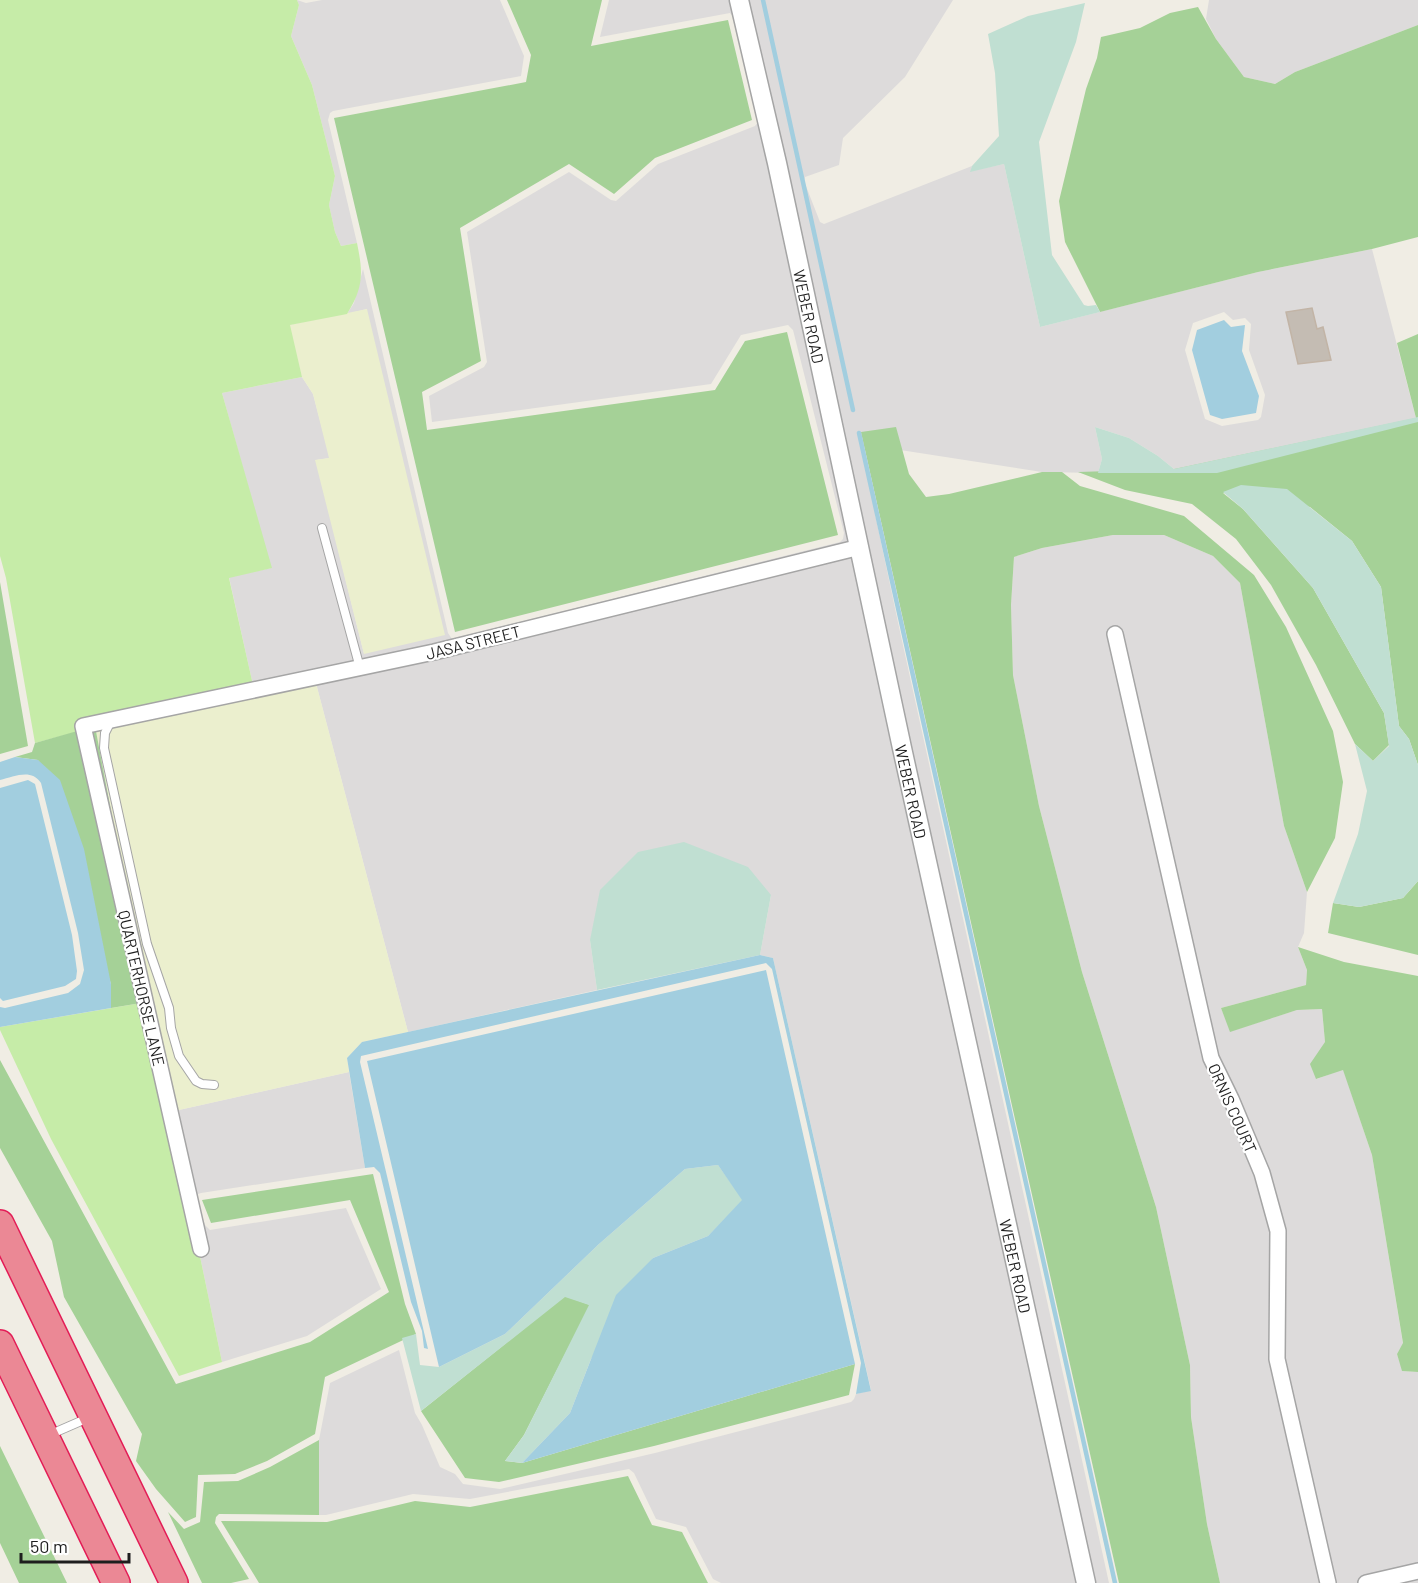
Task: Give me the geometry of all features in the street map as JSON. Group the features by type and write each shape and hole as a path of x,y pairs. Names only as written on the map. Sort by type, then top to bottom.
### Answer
{"highway":[{"path":"0,1224 174,1583"},
{"path":"0,1344 116,1583"}],"street":[{"name":"WEBER ROAD","path":"739,0 1086,1583"},
{"name":"JASA STREET","path":"83,726 434,652 860,547"},
{"name":"ORNIS COURT","path":"1115,634 1211,1058 1262,1173 1278,1231 1277,1359 1328,1583"},
{"name":"QUARTERHORSE LANE","path":"83,726 201,1249"},
{"path":"1366,1583 1418,1571"}],"lane":[{"path":"322,528 360,668"},
{"path":"112,720 105,733 104,748 147,944 169,1008 171,1028 179,1056 196,1081 214,1086"},
{"path":"45,1437 93,1416"}],"shaded area":[{"path":"297,0 306,3 322,0 500,0 524,56 521,76 330,113 328,120 357,243 341,246 335,232 329,205 335,176 312,85 291,36 299,5"},
{"path":"609,0 732,0 770,165 1078,1583 721,1583 713,1579 686,1527 656,1519 634,1473 629,1469 470,1499 413,1494 319,1515 319,1440 330,1383 399,1350 415,1413 440,1467 455,1474 463,1484 500,1489 655,1453 851,1402 856,1394 871,1390 773,958 760,955 771,895 590,940 597,990 408,1032 313,672 253,685 229,577 271,568 222,393 302,377 313,394 330,458 316,460 364,654 367,309 347,314 354,303 363,269 448,633 452,639 840,542 843,539 844,533 793,330 788,325 741,335 711,384 432,422 429,396 484,367 487,362 467,232 569,172 616,201 658,164 755,126 758,122 734,18 730,13 600,37"},
{"path":"747,0 953,0 905,77 843,138 839,165 805,177 804,181 820,222 824,224 972,166 971,171 1004,164 1040,327 1258,272 1372,249 1416,418 1174,469 1129,438 1095,427 1102,459 1098,473 1042,472 868,445 863,449 899,627 1109,1583 1093,1583","holes":["1224,312 1233,320 1245,318 1251,324 1249,350 1265,395 1261,417 1258,420 1222,426 1205,419 1185,350 1193,323"]},
{"path":"1209,0 1418,0 1418,25 1295,72 1275,84 1244,77 1216,39 1206,19"},
{"path":"1113,535 1164,535 1213,556 1240,583 1284,826 1307,892 1304,933 1298,947 1307,970 1306,985 1221,1008 1231,1031 1297,1010 1322,1009 1325,1042 1317,1079 1343,1069 1372,1155 1403,1344 1397,1354 1403,1371 1418,1372 1418,1583 1220,1583 1207,1524 1191,1417 1190,1365 1156,1207 1082,972 1039,806 1013,675 1011,605 1014,557 1042,548"},
{"path":"349,1072 365,1168 201,1193 198,1194 196,1200 205,1225 210,1230 346,1208 381,1289 307,1336 222,1362 170,1112"}],"green space":[{"path":"0,0 297,0 299,5 291,36 312,85 335,176 329,205 335,232 341,246 357,243 361,271 357,296 347,314 290,325 302,377 222,393 272,568 229,578 253,685 35,743 6,578 0,556"},
{"path":"507,0 602,0 591,46 728,20 752,120 655,158 614,194 569,164 460,228 481,361 422,392 427,430 715,390 745,341 787,332 838,535 455,632 334,118 526,82 531,55"},
{"path":"1085,3 1076,42 1039,142 1052,255 1084,305 1096,305 1100,312 1040,327 1004,164 970,172 972,166 999,136 995,73 988,34 1028,16"},
{"path":"1198,7 1216,39 1244,77 1275,84 1295,72 1418,25 1418,237 1372,249 1258,272 1100,312 1065,242 1059,201 1101,37 1140,28 1170,13"},
{"path":"367,309 445,635 364,654 315,460 329,458 313,394 302,377 289,325"},
{"path":"1418,334 1418,765 1409,739 1399,726 1381,587 1352,541 1310,507 1223,493 1243,509 1313,588 1384,713 1389,745 1373,761 1355,744 1316,665 1271,585 1236,539 1192,504 1125,490 1078,472 1174,469 1416,418 1397,343"},
{"path":"1418,417 1418,422 1217,473 1098,473 1102,459 1095,427 1129,438 1174,469"},
{"path":"896,427 909,474 926,497 949,494 1042,472 1062,472 1080,486 1184,516 1254,575 1286,627 1333,731 1343,782 1335,838 1307,892 1284,826 1240,583 1213,556 1164,535 1113,535 1042,548 1014,557 1011,605 1013,675 1039,806 1082,972 1156,1207 1190,1365 1191,1417 1207,1524 1220,1583 1119,1583 861,432"},
{"path":"1241,485 1287,489 1352,541 1381,587 1399,726 1409,739 1418,765 1418,881 1403,898 1359,907 1333,903 1358,834 1367,791 1355,744 1373,761 1389,746 1384,713 1313,588 1243,509 1223,492"},
{"path":"0,582 28,746 0,754"},
{"path":"313,672 408,1032 362,1042 347,1058 349,1072 170,1112 95,726"},
{"path":"95,726 147,1002 111,1008 111,984 38,760 15,757 32,752 35,743"},
{"path":"684,842 748,867 771,895 760,955 597,990 590,940 600,890 638,852"},
{"path":"1418,881 1418,955 1328,933 1333,903 1359,907 1403,898"},
{"path":"1298,947 1344,962 1418,976 1418,1372 1402,1371 1397,1354 1403,1343 1372,1155 1343,1070 1316,1079 1310,1064 1325,1042 1322,1009 1297,1010 1230,1032 1221,1008 1306,985 1307,970"},
{"path":"147,1002 222,1362 179,1376 51,1139 0,1030 0,1027"},
{"path":"0,1060 176,1384 310,1342 389,1292 350,1200 211,1223 202,1200 373,1174 405,1304 416,1334 325,1377 315,1434 267,1461 235,1474 198,1475 196,1517 185,1522 156,1489 136,1461 142,1434 64,1297 52,1241 0,1148"},
{"path":"718,1165 743,1200 708,1236 653,1258 591,1359 570,1413 522,1463 505,1461 524,1435 589,1305 565,1297 421,1411 402,1338 416,1334 420,1365 439,1367 505,1334 599,1244 685,1169"},
{"path":"565,1296 590,1305 524,1435 505,1461 522,1463 855,1364 849,1395 654,1446 499,1482 465,1478 421,1411"},
{"path":"319,1440 319,1515 219,1514 215,1523 249,1579 231,1583 202,1583 168,1512 184,1529 200,1522 204,1482 238,1481 270,1467"},
{"path":"0,1446 67,1583 19,1583 0,1543"},
{"path":"628,1476 652,1525 682,1532 708,1583 259,1583 221,1521 327,1522 415,1501 470,1507"}],"water":[{"path":"1224,320 1231,327 1245,325 1242,351 1259,396 1256,413 1222,419 1210,415 1192,350 1197,330"},
{"path":"15,757 38,760 60,780 84,849 111,984 111,1008 0,1027 0,1007 5,1008 68,993 80,984 84,970 78,933 41,783 37,778 27,775 0,780 0,762"},
{"path":"28,780 35,784 72,935 77,971 76,979 65,986 3,1001 0,998 0,788"},
{"path":"760,955 773,958 871,1391 856,1394 861,1363 772,969 766,963 361,1056 360,1062 428,1349 424,1348 422,1331 411,1302 380,1173 374,1167 365,1168 347,1058 362,1042"},
{"path":"766,970 855,1364 522,1463 570,1413 616,1295 653,1258 708,1236 742,1200 718,1165 685,1169 599,1244 505,1334 439,1367 367,1061"}],"building":[{"path":"1312,308 1317,329 1323,327 1331,360 1298,364 1286,312"}],"waterway":[{"path":"763,0 853,410"},
{"path":"859,433 1115,1583"}]}
